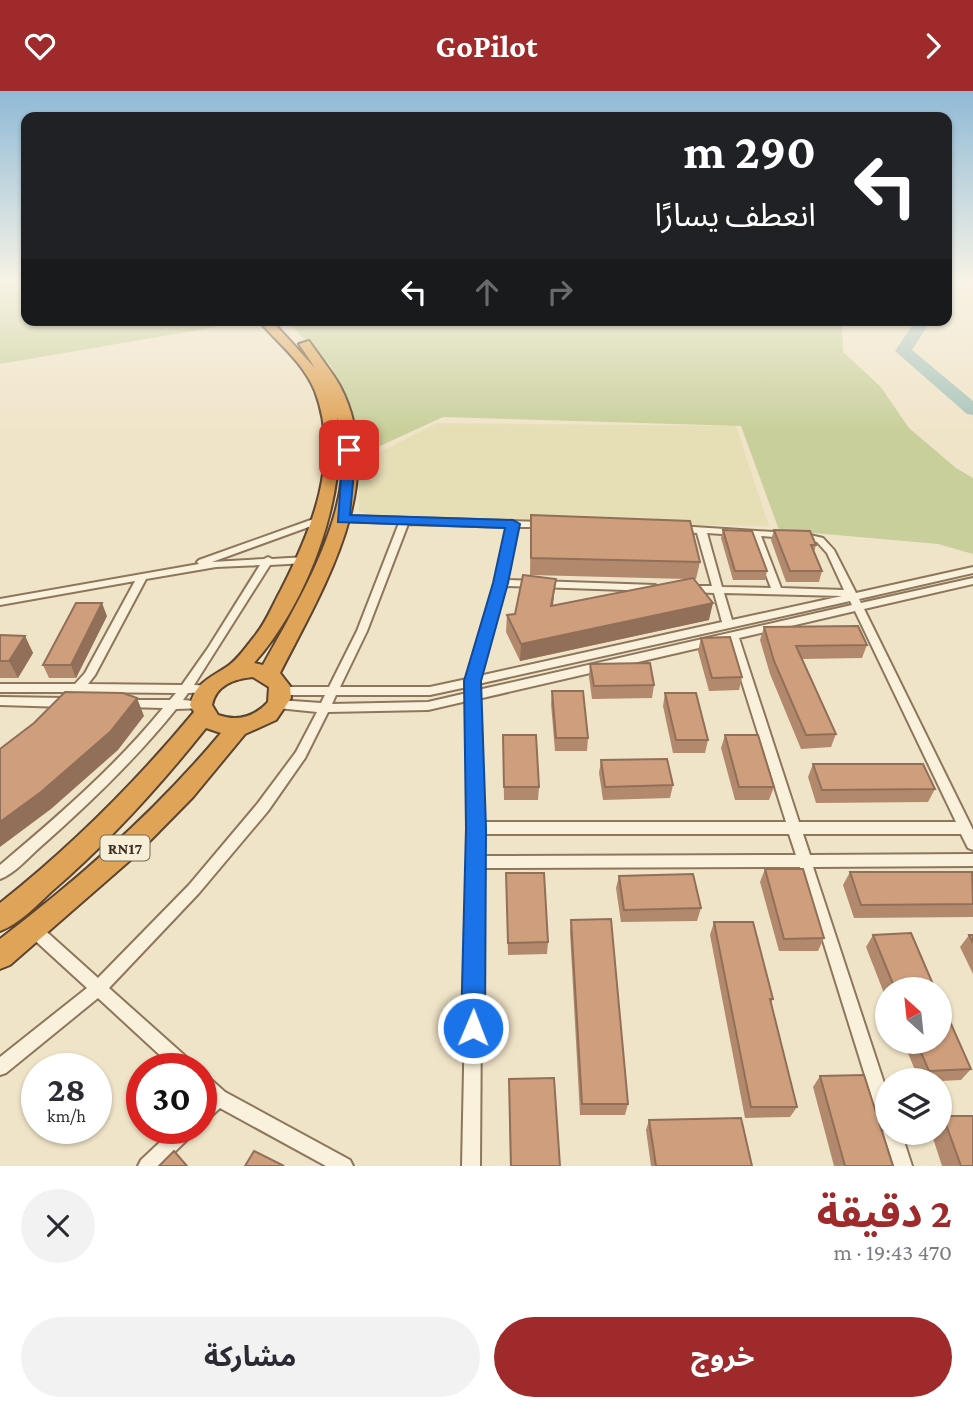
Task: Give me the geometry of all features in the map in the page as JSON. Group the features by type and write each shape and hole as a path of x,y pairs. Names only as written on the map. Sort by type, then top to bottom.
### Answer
{"highway":[{"name":"RN17","path":"0,919 44,885 122,811 204,703 268,634 306,560 323,519 331,468 331,433 328,412 311,372 274,331"},
{"name":"RN17","path":"0,956 97,876 199,776 238,727 262,720 276,690 343,519 349,438 341,398 327,370 291,331"},
{"path":"234,672 253,670 276,690"},
{"path":"204,703 218,725 238,727"}],"street":[{"path":"180,571 323,519"},
{"path":"343,519 553,526"},
{"path":"0,1067 97,989 194,889 263,807 301,755 362,631 404,521"},
{"path":"471,1166 476,862 472,681 501,583 513,524"},
{"path":"660,529 811,536 820,540 831,552 973,844"},
{"path":"701,530 875,1079"},
{"path":"755,533 777,591"},
{"path":"0,873 67,817 129,756 173,705 268,560"},
{"path":"0,602 180,571 268,560 306,560"},
{"path":"276,690 324,708 418,707 471,697 973,570"},
{"path":"54,714 79,689 142,577"},
{"path":"677,589 777,591 855,600 973,581"},
{"path":"501,583 664,588"},
{"path":"276,690 331,693 414,692 731,631"},
{"path":"0,688 184,689 204,703"},
{"path":"0,701 81,702"},
{"path":"107,703 204,703"},
{"path":"476,828 965,828"},
{"path":"476,862 973,860"},
{"path":"34,930 169,1053"},
{"path":"219,1098 344,1166"},
{"path":"146,1166 170,1144"},
{"path":"896,1145 903,1166"}],"shaded area":[{"path":"437,423 736,426 769,526 382,520 359,511 359,463"}],"green space":[{"path":"0,331 192,331 0,364"},
{"path":"297,331 842,331 843,352 880,386 909,428 956,468 973,478 973,554 938,544 779,530 741,426 443,417 369,451 331,366"}],"building":[{"path":"531,515 690,521 700,562 531,558"},
{"path":"723,530 752,531 767,571 735,571"},
{"path":"774,530 810,531 816,545 811,545 822,571 790,571"},
{"path":"523,575 556,579 551,606 693,578 713,603 521,644 507,615 515,614"},
{"path":"76,603 102,603 71,665 43,665"},
{"path":"858,626 867,645 796,646 836,734 806,735 774,661 764,627"},
{"path":"0,635 25,636 9,661 0,661"},
{"path":"730,637 742,677 712,678 701,638"},
{"path":"650,663 654,685 594,686 590,664"},
{"path":"552,691 583,691 588,738 556,738"},
{"path":"65,692 123,693 137,698 110,732 41,792 0,822 0,749 34,723"},
{"path":"665,693 696,693 708,740 676,740"},
{"path":"503,735 536,735 539,787 504,787"},
{"path":"725,735 758,735 774,787 739,787"},
{"path":"667,759 673,785 605,787 601,760"},
{"path":"813,764 923,764 935,789 822,790"},
{"path":"765,869 803,869 824,938 784,939"},
{"path":"850,872 972,872 973,904 861,905"},
{"path":"506,873 544,873 548,942 508,943"},
{"path":"693,874 701,908 624,910 619,876"},
{"path":"611,919 628,1104 582,1104 571,920"},
{"path":"714,922 753,922 797,1107 751,1107"},
{"path":"911,933 930,977 890,977 873,935"},
{"path":"952,1026 971,1069 928,1068 922,1054 952,1054"},
{"path":"864,1075 875,1110 875,1145 886,1145 893,1166 845,1166 820,1076"},
{"path":"554,1078 560,1166 511,1166 509,1079"},
{"path":"952,1116 973,1116 973,1166 961,1166 952,1141"},
{"path":"741,1118 752,1166 656,1166 649,1120"},
{"path":"174,1151 187,1166 159,1166"},
{"path":"254,1151 284,1166 245,1166"}],"waterway":[{"path":"916,331 903,351 973,410"}],"route":[{"path":"349,450 343,519 513,524 501,583 472,681 476,828 473,1028"}]}
